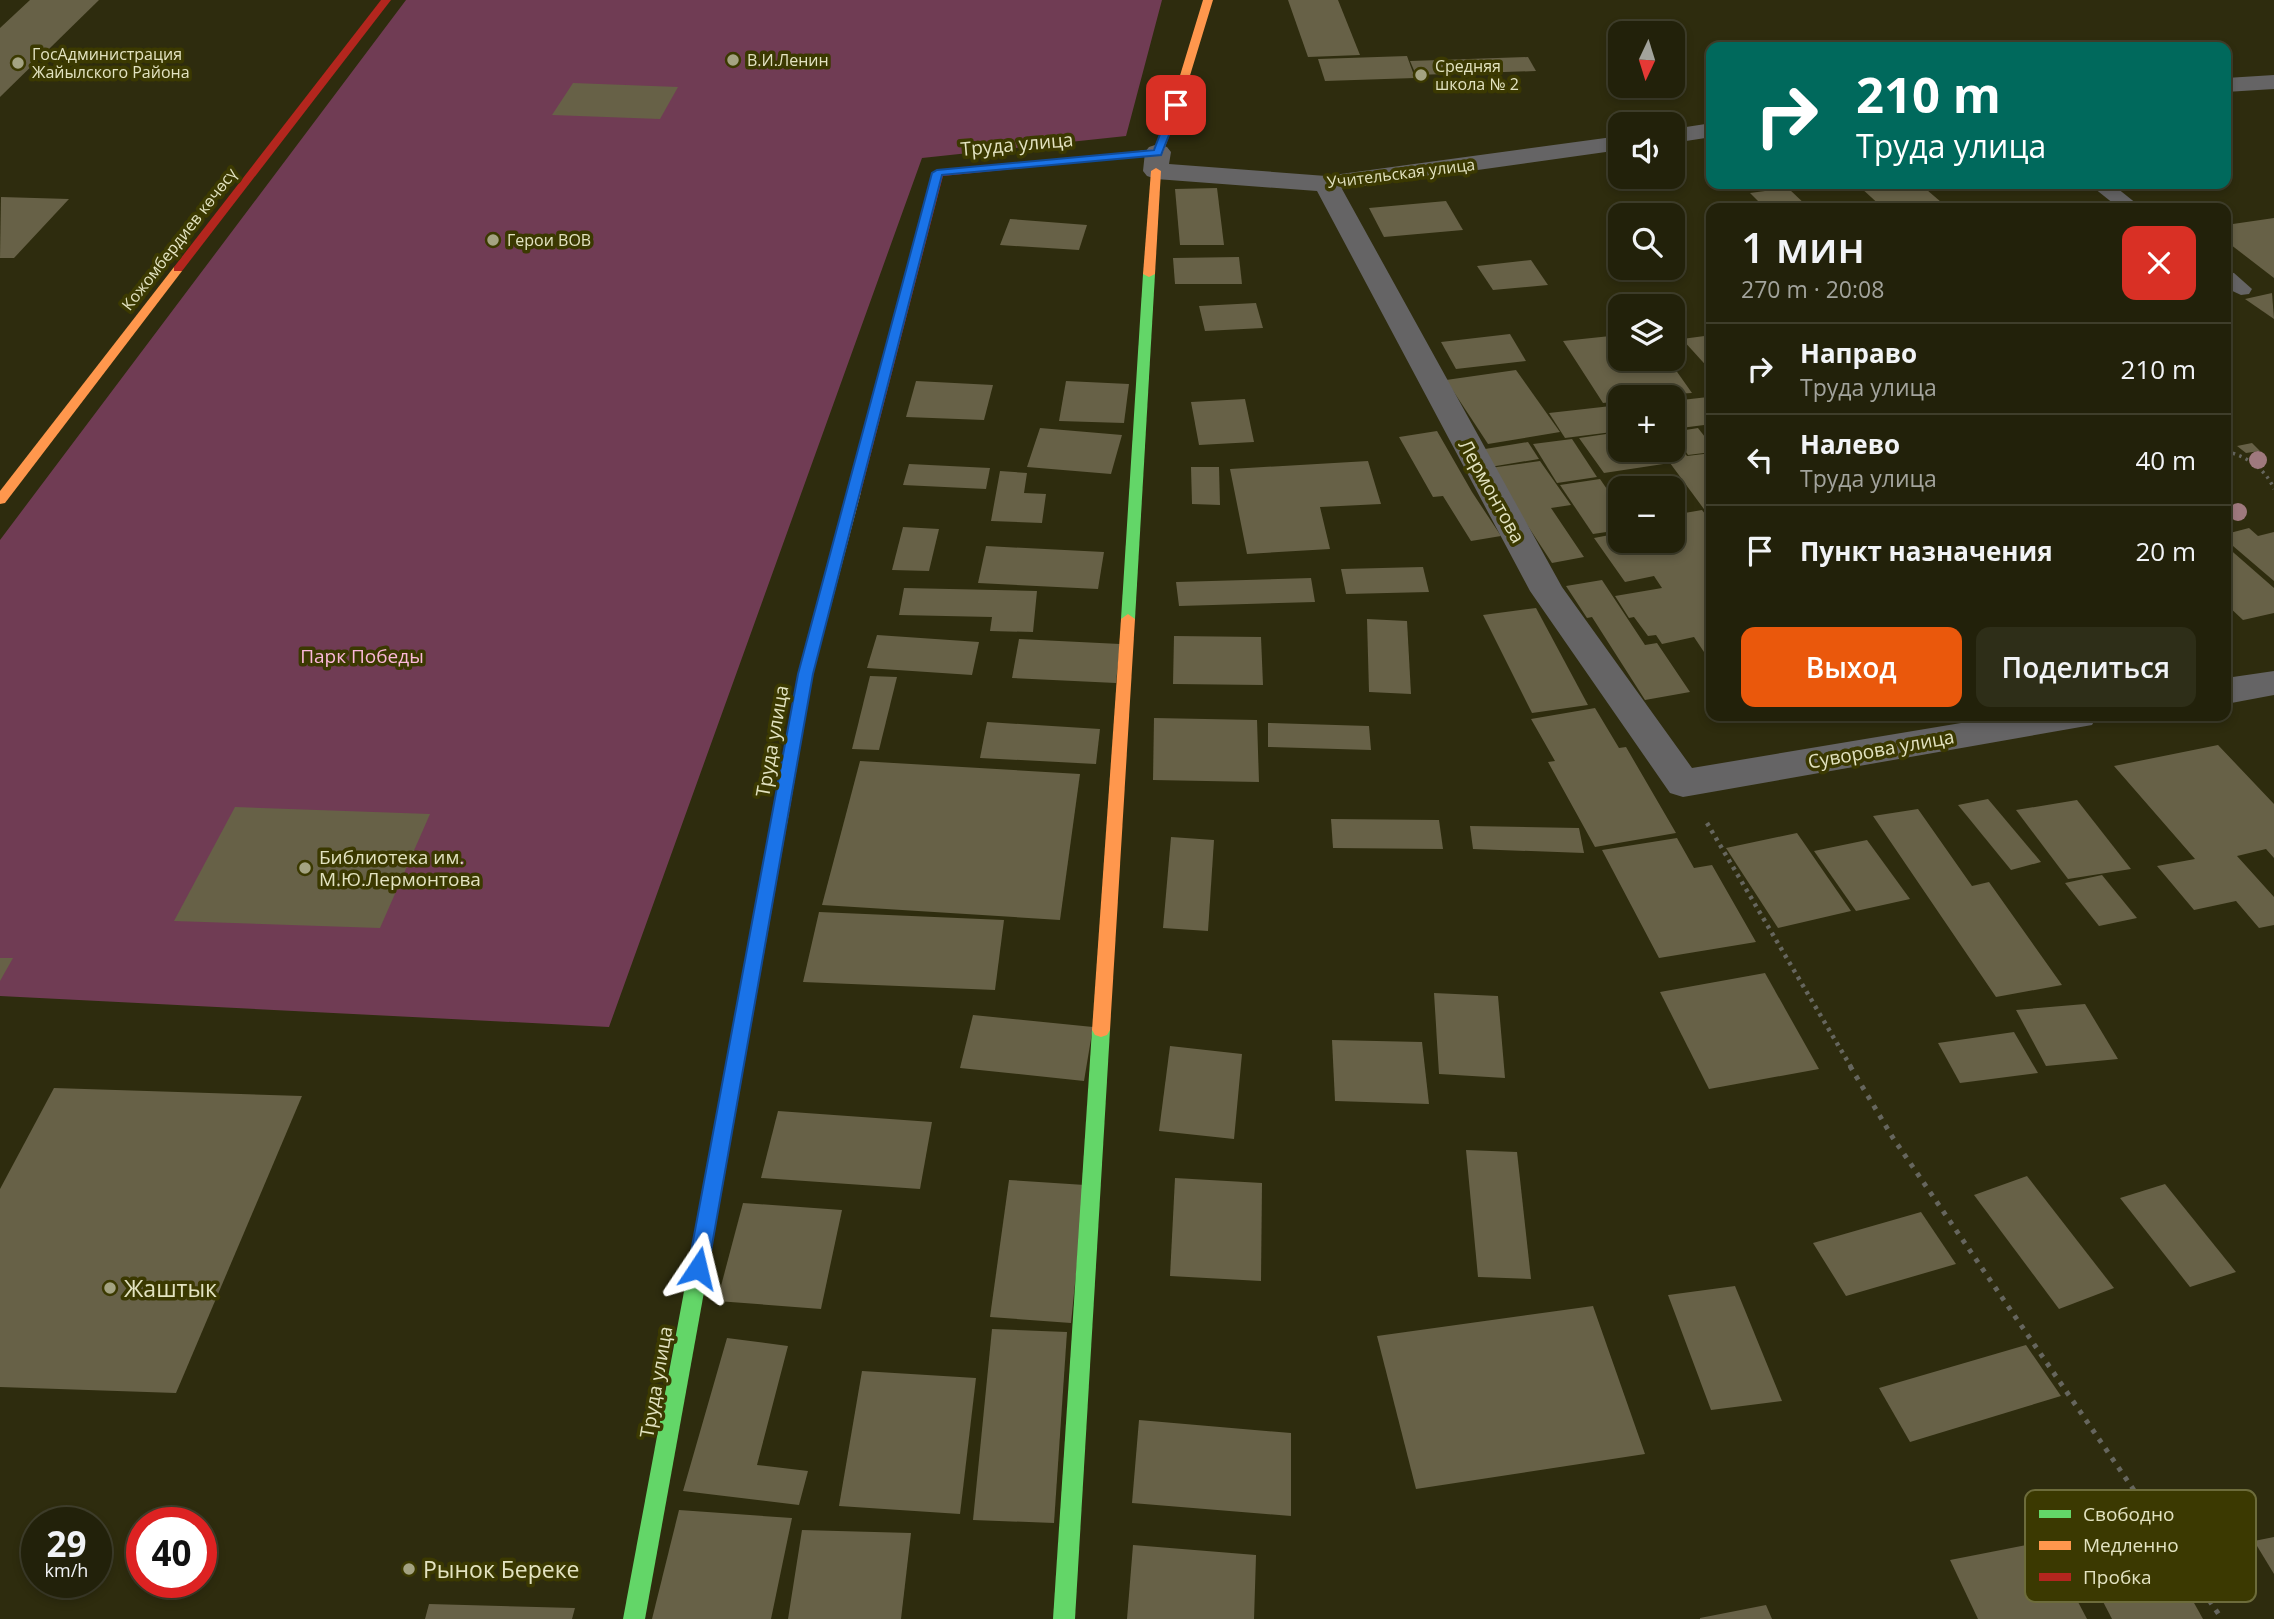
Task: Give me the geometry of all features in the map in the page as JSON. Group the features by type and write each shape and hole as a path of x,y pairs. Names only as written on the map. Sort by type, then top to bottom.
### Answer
{"street":[{"name":"Кожомбердиев көчөсү","path":"0,500 386,0"},
{"path":"1064,1619 1157,162 1208,0"},
{"path":"2231,85 2274,82"},
{"path":"1685,134 1706,131"},
{"name":"Учительская улица","path":"1157,162 1326,184 1608,145"},
{"name":"Труда улица","path":"634,1619 806,674 937,173 1157,162"},
{"name":"Лермонтова","path":"1326,184 1547,591 1683,783"},
{"path":"2231,690 2274,683"},
{"name":"Суворова улица","path":"1683,783 2049,721"}],"lane":[{"path":"2106,189 2125,203"}],"path":[{"path":"2231,452 2245,456 2272,481 2274,489"},
{"path":"1683,783 1893,1138 2134,1490"},
{"path":"2210,1602 2222,1619"}],"green space":[{"name":"Парк Победы","path":"406,0 1162,0 1126,136 922,158 609,1027 0,996 0,540"}],"building":[{"name":"ГосАдминистрация Жайылского Района","path":"30,0 99,0 0,97 0,28"},
{"path":"1288,0 1338,0 1360,55 1308,57"},
{"path":"1407,56 1415,78 1325,81 1318,59"},
{"path":"1528,57 1536,71 1416,75 1410,61"},
{"path":"573,83 678,87 660,119 552,115"},
{"path":"1217,188 1224,245 1180,245 1175,189"},
{"path":"1789,189 1804,203 1760,203 1750,193"},
{"path":"1862,189 1926,189 1942,203 1878,203"},
{"path":"1,197 69,199 14,258 0,258"},
{"path":"1446,201 1463,230 1384,237 1369,208"},
{"path":"2274,218 2274,278 2231,245 2231,224"},
{"path":"1010,219 1087,225 1079,250 1000,245"},
{"path":"1239,257 1242,284 1175,284 1173,258"},
{"path":"1531,260 1548,285 1493,290 1477,266"},
{"path":"2272,293 2274,319 2245,299"},
{"path":"1256,303 1263,328 1205,331 1199,306"},
{"path":"1510,334 1526,361 1456,369 1441,342"},
{"path":"1608,336 1608,371 1676,371 1692,393 1685,393 1685,385 1608,385 1608,402 1603,403 1563,341"},
{"path":"1706,336 1706,365 1685,342 1685,339"},
{"path":"1516,370 1560,432 1488,444 1446,380"},
{"path":"916,381 993,385 984,420 906,417"},
{"path":"1066,381 1129,384 1124,423 1059,421"},
{"path":"1706,397 1706,425 1685,427 1685,400"},
{"path":"1245,399 1254,442 1199,445 1191,402"},
{"path":"1608,406 1608,433 1565,438 1549,413"},
{"path":"1040,428 1122,435 1111,474 1027,467"},
{"path":"1698,428 1706,438 1706,453 1688,455 1685,450 1685,430"},
{"path":"1437,431 1501,536 1471,541 1443,496 1433,497 1399,437"},
{"path":"1608,434 1608,462 1685,462 1685,453 1687,456 1706,454 1706,512 1685,483 1685,476 1680,476 1670,463 1604,473 1579,438"},
{"path":"1572,439 1597,477 1557,483 1533,444"},
{"path":"1528,442 1539,459 1490,467 1479,450"},
{"path":"2252,443 2260,451 2246,453 2237,446"},
{"path":"1368,461 1381,504 1320,507 1330,549 1247,554 1230,469"},
{"path":"1540,461 1571,505 1551,508 1584,557 1552,563 1490,468"},
{"path":"909,464 990,468 986,489 903,485"},
{"path":"1191,467 1219,467 1220,505 1192,504"},
{"path":"1000,471 1027,473 1024,493 1046,494 1042,523 991,521"},
{"path":"1600,479 1608,491 1608,532 1593,534 1560,485"},
{"path":"1702,510 1706,515 1706,655 1694,637 1662,644 1656,635 1648,636 1634,617 1629,618 1615,596 1662,588 1654,576 1625,582 1594,538 1608,535 1608,553 1685,553 1685,513"},
{"path":"903,527 939,529 929,571 892,570"},
{"path":"2249,528 2258,536 2274,532 2274,581 2231,544 2231,533"},
{"path":"986,546 1104,552 1098,589 978,583"},
{"path":"2231,550 2274,588 2274,613 2243,620 2231,609"},
{"path":"1423,567 1429,592 1346,594 1341,569"},
{"path":"1311,578 1315,602 1179,606 1176,582"},
{"path":"1602,580 1645,645 1657,643 1690,692 1645,700 1592,617 1587,618 1566,586"},
{"path":"904,588 1037,591 1033,632 990,631 992,617 899,615"},
{"path":"1536,608 1588,705 1532,713 1483,615"},
{"path":"1367,619 1407,621 1411,694 1369,692"},
{"path":"877,635 979,642 972,675 867,668"},
{"path":"1174,636 1261,637 1263,685 1173,684"},
{"path":"1019,639 1120,644 1116,683 1012,678"},
{"path":"870,676 897,677 879,750 852,749"},
{"path":"1595,708 1619,748 1626,747 1676,833 1595,847 1548,762 1555,761 1531,719"},
{"path":"1154,718 1257,720 1259,782 1153,780"},
{"path":"987,722 1100,729 1096,764 980,758"},
{"path":"1268,723 1369,726 1371,750 1268,747"},
{"path":"2218,745 2274,804 2274,858 2266,849 2237,856 2274,897 2274,925 2259,928 2236,901 2194,910 2157,866 2195,859 2114,766"},
{"path":"860,761 1080,774 1060,920 822,905"},
{"path":"1988,799 2041,862 2011,870 1958,805"},
{"path":"2077,800 2131,869 2068,879 2016,810"},
{"name":"Библиотека им. М.Ю.Лермонтова","path":"235,807 430,814 380,928 174,921"},
{"path":"1918,809 1972,886 1989,882 2062,985 1996,997 1873,816"},
{"path":"1331,819 1439,820 1443,849 1333,848"},
{"path":"1470,826 1579,828 1584,853 1473,849"},
{"path":"1797,833 1851,911 1778,928 1726,848"},
{"path":"1171,837 1214,840 1208,931 1163,928"},
{"path":"1677,838 1694,868 1712,865 1756,942 1659,958 1602,850"},
{"path":"1867,840 1910,899 1856,911 1814,851"},
{"path":"2102,875 2137,918 2099,926 2065,883"},
{"path":"819,912 1004,920 995,990 803,982"},
{"path":"0,958 13,958 0,981"},
{"path":"1765,973 1819,1069 1709,1089 1660,992"},
{"path":"1434,993 1498,996 1505,1078 1439,1074"},
{"path":"2085,1004 2118,1059 2046,1066 2016,1010"},
{"path":"973,1015 1093,1027 1084,1081 960,1068"},
{"path":"2014,1032 2038,1073 1960,1083 1938,1043"},
{"path":"1332,1040 1422,1042 1429,1104 1335,1101"},
{"path":"1170,1046 1242,1054 1234,1139 1159,1131"},
{"name":"Жаштык","path":"54,1088 302,1096 176,1393 0,1387 0,1189"},
{"path":"778,1111 932,1122 920,1189 761,1178"},
{"path":"1466,1150 1517,1152 1531,1279 1478,1277"},
{"path":"2027,1176 2114,1288 2059,1309 1974,1195"},
{"path":"1175,1178 1262,1183 1261,1281 1170,1276"},
{"path":"1009,1180 1085,1185 1071,1323 990,1317"},
{"path":"2165,1184 2236,1272 2190,1287 2120,1198"},
{"path":"743,1203 842,1210 821,1309 717,1301"},
{"path":"1921,1212 1956,1264 1846,1296 1813,1243"},
{"path":"1735,1286 1782,1401 1711,1410 1668,1295"},
{"path":"1593,1306 1645,1454 1416,1489 1377,1336"},
{"path":"992,1329 1067,1332 1054,1523 973,1520"},
{"path":"727,1338 788,1346 757,1465 808,1471 799,1505 683,1491"},
{"path":"2026,1345 2061,1396 1910,1442 1879,1388"},
{"path":"862,1371 976,1378 960,1514 839,1506"},
{"path":"1139,1420 1291,1433 1291,1516 1132,1503"},
{"path":"679,1510 792,1518 771,1619 652,1619"},
{"path":"802,1530 911,1533 901,1619 788,1619"},
{"path":"2274,1537 2274,1574 2256,1544 2256,1541"},
{"path":"1133,1545 1256,1555 1254,1619 1127,1619"},
{"path":"2025,1545 2025,1602 2078,1602 2087,1619 1978,1619 1950,1560"},
{"path":"2103,1602 2194,1602 2203,1619 2112,1619"},
{"path":"429,1604 575,1608 572,1619 425,1619"},
{"path":"1766,1605 1772,1619 1700,1619 1700,1618"}],"traffic: fast":[{"path":"1128,619 1149,274"},
{"path":"1064,1619 1101,1030"},
{"path":"634,1619 698,1270"}],"traffic: slow":[{"path":"1128,155 1158,152 1176,105 1208,0"},
{"path":"1149,274 1156,171"},
{"path":"0,500 178,269"},
{"path":"779,824 806,674 854,492"},
{"path":"1101,1030 1128,619"}],"traffic: jam":[{"path":"178,269 386,0"},
{"path":"854,492 938,173 1128,155"},
{"path":"698,1270 779,824"}],"place":[{"name":"В.И.Ленин","path":"733,60"},
{"name":"ГосАдминистрация Жайылского Района","path":"18,63"},
{"name":"Средняя школа № 2","path":"1421,75"},
{"name":"Герои ВОВ","path":"493,240"},
{"name":"Библиотека им. М.Ю.Лермонтова","path":"305,868"},
{"name":"Жаштык","path":"110,1288"},
{"name":"Рынок Береке","path":"409,1569"}],"route":[{"path":"698,1268 806,674 937,173 1158,152 1176,105"}]}
